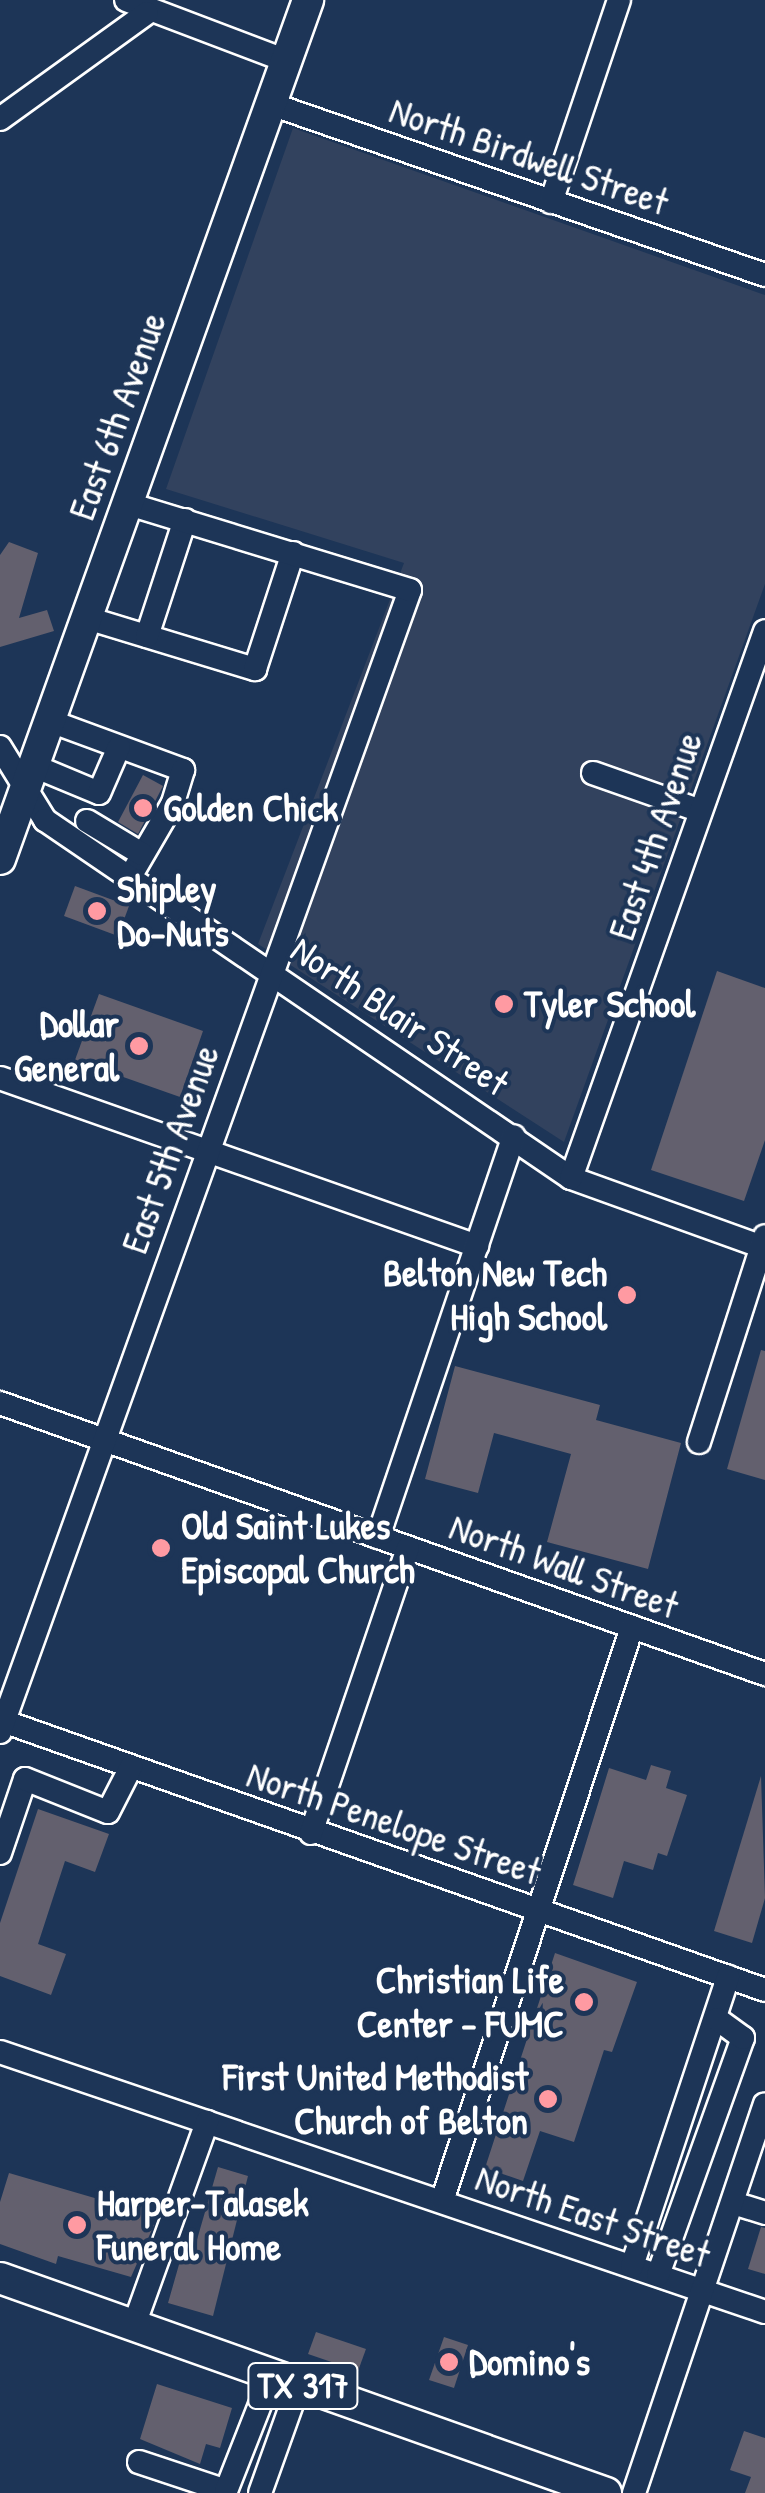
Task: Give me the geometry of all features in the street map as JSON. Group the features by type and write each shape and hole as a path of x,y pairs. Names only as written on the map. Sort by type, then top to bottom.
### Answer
{"main road":[{"name":"East 6th Avenue","path":"0,859 13,764 50,721 308,0"},
{"name":"TX 317","path":"0,2278 606,2493"}],"street":[{"path":"126,0 147,13 287,61"},
{"path":"551,202 619,0"},
{"path":"0,119 147,13"},
{"name":"North Birdwell Street","path":"271,104 765,275"},
{"path":"87,618 255,669 294,553 128,504"},
{"path":"147,636 185,520"},
{"name":"East 5th Avenue","path":"1,1725 410,590 294,553"},
{"name":"East 4th Avenue","path":"572,1178 701,811 761,656 765,631"},
{"path":"50,721 182,770 182,782 130,876"},
{"path":"119,747 82,832 142,854"},
{"path":"13,764 99,793"},
{"name":"North Blair Street","path":"13,764 46,820 82,832 130,876 572,1178 764,1244"},
{"path":"593,772 701,811"},
{"path":"0,1078 476,1246"},
{"path":"378,1537 514,1136"},
{"path":"700,1442 764,1244"},
{"name":"North Wall Street","path":"0,1403 765,1674"},
{"path":"311,1832 408,1548"},
{"path":"442,2202 632,1627"},
{"name":"North Penelope Street","path":"1,1725 131,1766 765,1990"},
{"path":"0,1853 25,1780 108,1812 131,1766"},
{"path":"632,2266 728,1977"},
{"path":"658,2275 742,2038 717,2019"},
{"name":"North East Street","path":"0,2052 765,2312"},
{"path":"634,2493 733,2203 757,2158 765,2104"},
{"path":"134,2326 207,2122"},
{"path":"733,2203 765,2213"},
{"path":"139,2462 226,2492 286,2379"},
{"path":"260,2493 286,2379"}],"shaded area":[{"path":"293,128 765,295 765,584 564,1142 258,944 404,563 166,489"}],"building":[{"path":"9,542 38,553 19,618 47,610 54,631 0,647 0,555"},
{"name":"Golden Chick","path":"143,775 163,786 138,834 118,822"},
{"name":"Shipley Do-Nuts","path":"75,886 129,906 118,936 64,916"},
{"path":"717,971 765,988 765,1140 744,1201 651,1170"},
{"name":"Dollar General","path":"99,994 203,1031 180,1097 75,1060"},
{"path":"761,1350 765,1351 765,1480 727,1469"},
{"path":"455,1366 600,1405 596,1420 681,1443 648,1569 547,1542 571,1454 494,1433 478,1493 425,1479"},
{"path":"651,1765 671,1771 666,1788 687,1795 667,1856 658,1853 653,1870 624,1861 613,1898 573,1885 609,1768 646,1780"},
{"path":"761,1776 765,1898 752,1943 714,1931"},
{"path":"38,1809 109,1834 95,1872 65,1861 38,1944 66,1954 51,1995 0,1976 0,1923"},
{"path":"555,1953 637,1982 612,2052 604,2050 574,2142 540,2131 523,2181 485,2168"},
{"path":"218,2167 248,2176 213,2316 168,2303 184,2247 194,2250"},
{"name":"Harper-Talasek Funeral Home","path":"9,2173 122,2206 125,2194 154,2203 148,2223 154,2225 131,2277 58,2256 56,2264 0,2244 0,2202"},
{"path":"761,2227 765,2228 765,2274 748,2269"},
{"path":"316,2332 366,2349 358,2371 308,2354"},
{"name":"Domino's","path":"444,2337 468,2345 454,2388 429,2380"},
{"path":"157,2384 232,2408 220,2448 206,2444 200,2464 140,2439"},
{"path":"744,2431 765,2438 765,2493 745,2493 751,2477 730,2470"}],"place":[{"name":"Golden Chick","path":"143,808"},
{"name":"Shipley Do-Nuts","path":"97,911"},
{"name":"Tyler School","path":"504,1004"},
{"name":"Dollar General","path":"139,1046"},
{"name":"Belton New Tech High School","path":"627,1295"},
{"name":"Old Saint Lukes Episcopal Church","path":"161,1548"},
{"name":"Christian Life Center - FUMC","path":"584,2002"},
{"name":"First United Methodist Church of Belton","path":"548,2099"},
{"name":"Harper-Talasek Funeral Home","path":"77,2225"},
{"name":"Domino's","path":"449,2362"}]}
